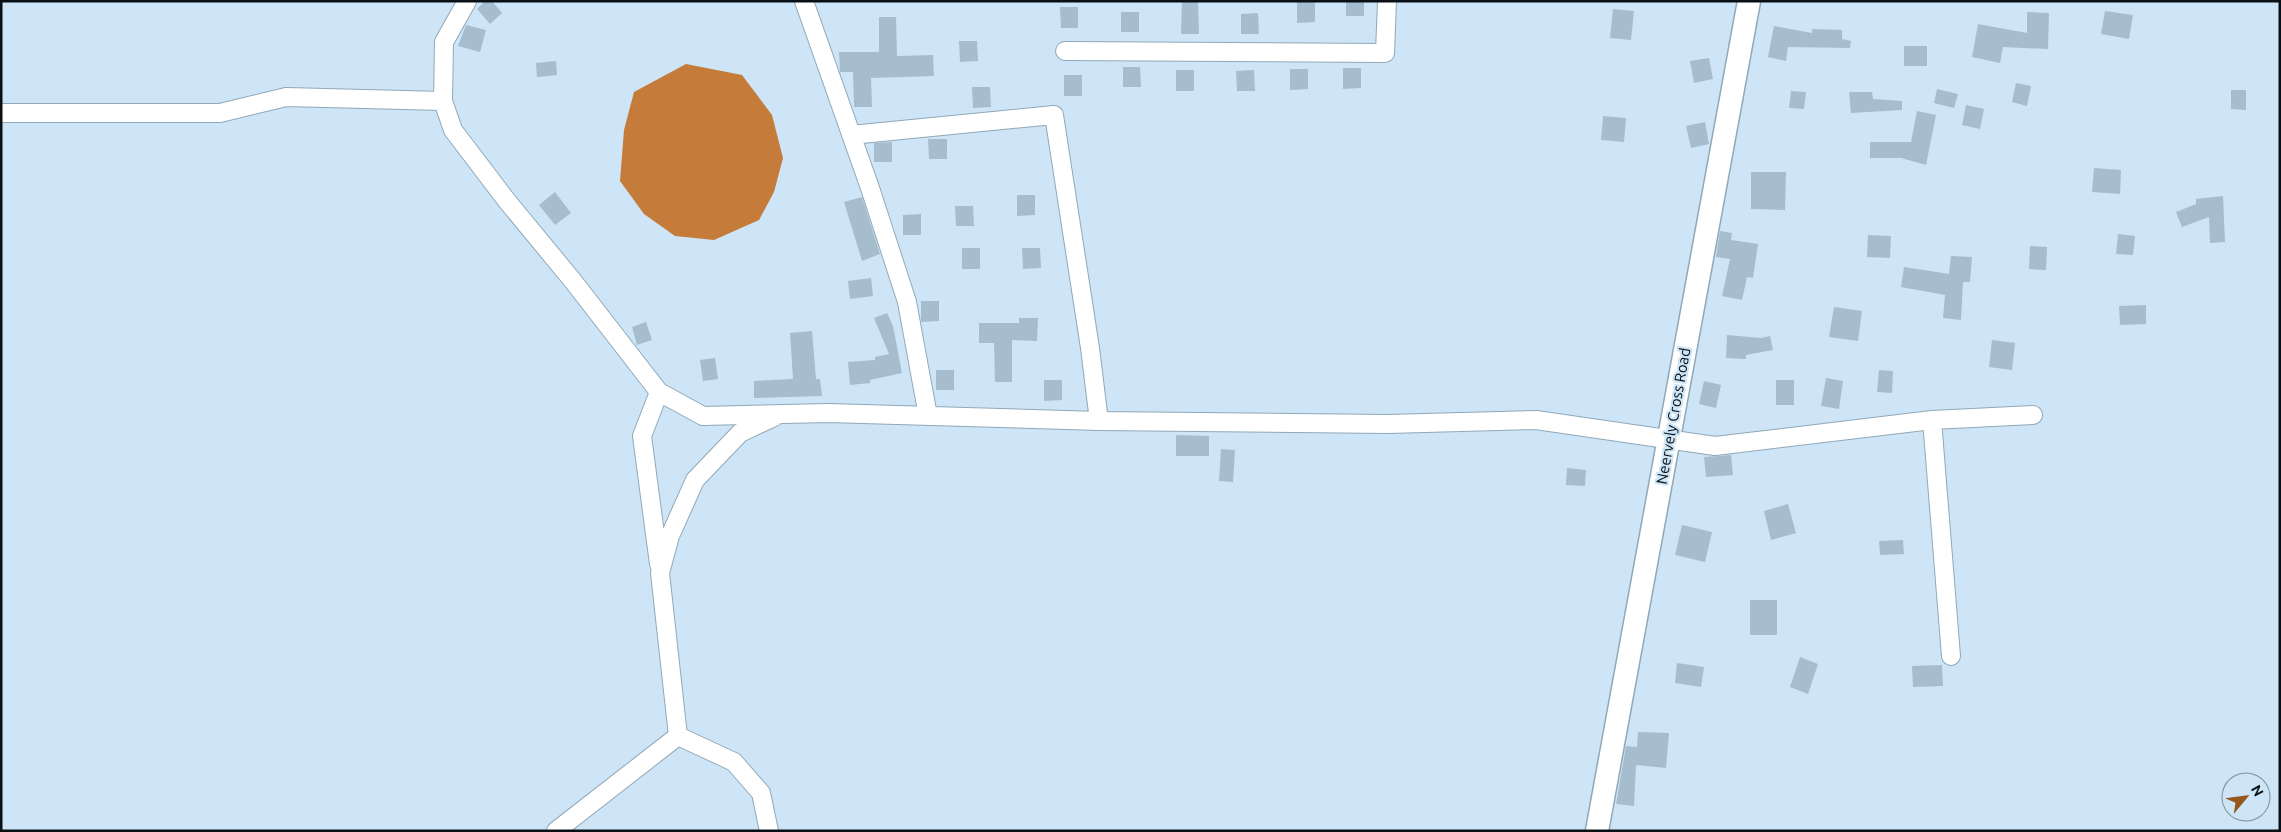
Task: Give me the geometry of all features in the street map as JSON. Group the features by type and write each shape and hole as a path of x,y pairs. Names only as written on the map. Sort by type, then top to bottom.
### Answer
{"street":[{"path":"466,1 444,42 443,101 453,130 659,392 703,416 828,413 1099,421 1388,424 1536,420 1715,446 1932,420 2033,415"},
{"path":"804,1 907,302 928,416"},
{"path":"1065,51 1385,53 1387,1"},
{"name":"Neervely Cross Road","path":"1597,831 1749,1"},
{"path":"1,113 220,113 286,98 443,101"},
{"path":"851,135 1054,114 1090,348 1099,421"},
{"path":"659,392 642,436 660,573 678,736"},
{"path":"660,573 670,536 695,480 740,433 780,414"},
{"path":"1932,420 1951,656"},
{"path":"556,831 678,736"},
{"path":"678,736 734,762 760,794 769,831"}],"shaded area":[{"path":"686,64 742,75 772,115 783,158 774,192 759,220 714,240 675,236 644,214 620,181 624,130 634,92"}],"building":[{"path":"485,1 492,1 502,13 490,24 477,9"},
{"path":"1182,1 1198,1 1199,34 1181,34"},
{"path":"1346,1 1364,1 1364,16 1346,16"},
{"path":"1297,2 1315,2 1315,22 1297,23"},
{"path":"1060,7 1078,7 1078,28 1061,28"},
{"path":"1613,9 1634,11 1631,40 1610,38"},
{"path":"2105,11 2133,15 2129,39 2101,34"},
{"path":"1121,12 1139,12 1139,32 1121,32"},
{"path":"2027,12 2049,13 2048,49 2003,47 2000,63 1972,57 1978,24 2027,33"},
{"path":"1258,13 1259,34 1241,34 1241,14"},
{"path":"879,17 896,17 897,56 933,55 934,76 871,78 872,107 854,107 853,72 840,72 839,52 879,52"},
{"path":"466,25 486,30 480,52 458,46"},
{"path":"1774,26 1812,33 1812,29 1842,30 1842,39 1851,41 1850,48 1788,47 1786,61 1768,57"},
{"path":"959,41 977,41 978,61 960,62"},
{"path":"1904,46 1927,46 1927,66 1904,66"},
{"path":"1709,58 1713,79 1694,83 1690,61"},
{"path":"556,61 557,75 537,77 536,63"},
{"path":"1123,67 1140,67 1141,87 1123,87"},
{"path":"1343,68 1361,68 1361,88 1343,89"},
{"path":"1290,69 1308,69 1308,89 1290,90"},
{"path":"1176,70 1194,70 1194,91 1176,91"},
{"path":"1254,70 1255,91 1237,91 1236,71"},
{"path":"1064,75 1082,75 1082,96 1064,96"},
{"path":"2016,83 2031,86 2027,106 2012,102"},
{"path":"972,87 990,87 991,107 973,108"},
{"path":"1937,89 1958,94 1954,108 1934,103"},
{"path":"2231,90 2246,90 2246,110 2231,109"},
{"path":"1791,91 1806,92 1804,109 1789,108"},
{"path":"1849,92 1872,92 1873,99 1902,101 1902,110 1851,113"},
{"path":"1966,105 1984,109 1980,129 1962,125"},
{"path":"1917,111 1936,115 1926,165 1901,158 1870,158 1870,142 1911,142"},
{"path":"1603,116 1626,118 1624,142 1601,140"},
{"path":"1705,122 1709,144 1691,148 1686,126"},
{"path":"928,139 947,139 947,159 929,159"},
{"path":"892,142 892,162 874,162 874,143"},
{"path":"2094,168 2121,170 2120,194 2092,192"},
{"path":"1751,172 1786,172 1785,210 1751,209"},
{"path":"555,192 571,213 555,225 539,205"},
{"path":"1017,195 1035,195 1035,215 1017,216"},
{"path":"2223,196 2225,242 2210,243 2209,217 2182,227 2176,212 2196,204 2196,199"},
{"path":"862,197 880,254 862,261 844,202"},
{"path":"955,206 973,206 974,226 956,226"},
{"path":"921,214 921,235 903,235 903,215"},
{"path":"1720,231 1732,233 1731,240 1758,244 1753,278 1747,277 1742,300 1722,296 1730,259 1716,257"},
{"path":"2118,234 2135,236 2133,255 2116,254"},
{"path":"1868,235 1891,236 1890,258 1867,257"},
{"path":"2030,246 2047,247 2046,270 2029,269"},
{"path":"962,248 980,248 980,269 962,269"},
{"path":"1022,248 1040,248 1041,268 1023,269"},
{"path":"1951,256 1972,257 1970,282 1963,282 1961,320 1943,318 1945,295 1901,287 1904,267 1949,274"},
{"path":"871,278 873,296 850,299 848,281"},
{"path":"921,301 939,301 939,321 921,322"},
{"path":"2146,305 2146,324 2120,325 2119,306"},
{"path":"1834,307 1862,311 1858,341 1829,337"},
{"path":"887,313 893,326 902,373 870,380 870,383 850,385 848,362 875,360 875,357 889,354 874,318"},
{"path":"1019,318 1038,318 1037,341 1012,340 1012,382 995,382 994,343 979,343 979,323 1019,323"},
{"path":"646,322 652,340 637,345 632,327"},
{"path":"812,331 816,379 820,379 822,396 754,398 754,381 793,379 790,333"},
{"path":"1727,335 1761,338 1770,336 1773,350 1746,355 1746,359 1726,358"},
{"path":"1992,340 2015,343 2012,370 1989,367"},
{"path":"715,358 718,379 703,381 700,360"},
{"path":"936,370 954,370 954,390 936,390"},
{"path":"1879,370 1893,371 1892,393 1877,392"},
{"path":"1826,378 1843,381 1839,409 1821,406"},
{"path":"1044,380 1062,380 1062,400 1044,401"},
{"path":"1776,380 1794,380 1794,405 1776,405"},
{"path":"1704,381 1721,385 1716,408 1699,404"},
{"path":"1176,435 1209,436 1209,456 1176,456"},
{"path":"1221,449 1235,450 1233,482 1219,481"},
{"path":"1731,455 1733,475 1706,477 1704,457"},
{"path":"1567,468 1586,470 1585,486 1566,485"},
{"path":"1788,504 1796,533 1771,540 1764,511"},
{"path":"1682,525 1712,532 1705,562 1675,555"},
{"path":"1903,540 1904,554 1880,555 1879,541"},
{"path":"1750,600 1777,600 1777,635 1750,635"},
{"path":"1800,657 1818,664 1808,694 1790,687"},
{"path":"1677,663 1704,667 1701,687 1675,683"},
{"path":"1942,665 1943,686 1913,687 1912,666"},
{"path":"1638,732 1669,733 1666,768 1636,765 1634,806 1616,804 1626,746 1637,747"}]}
